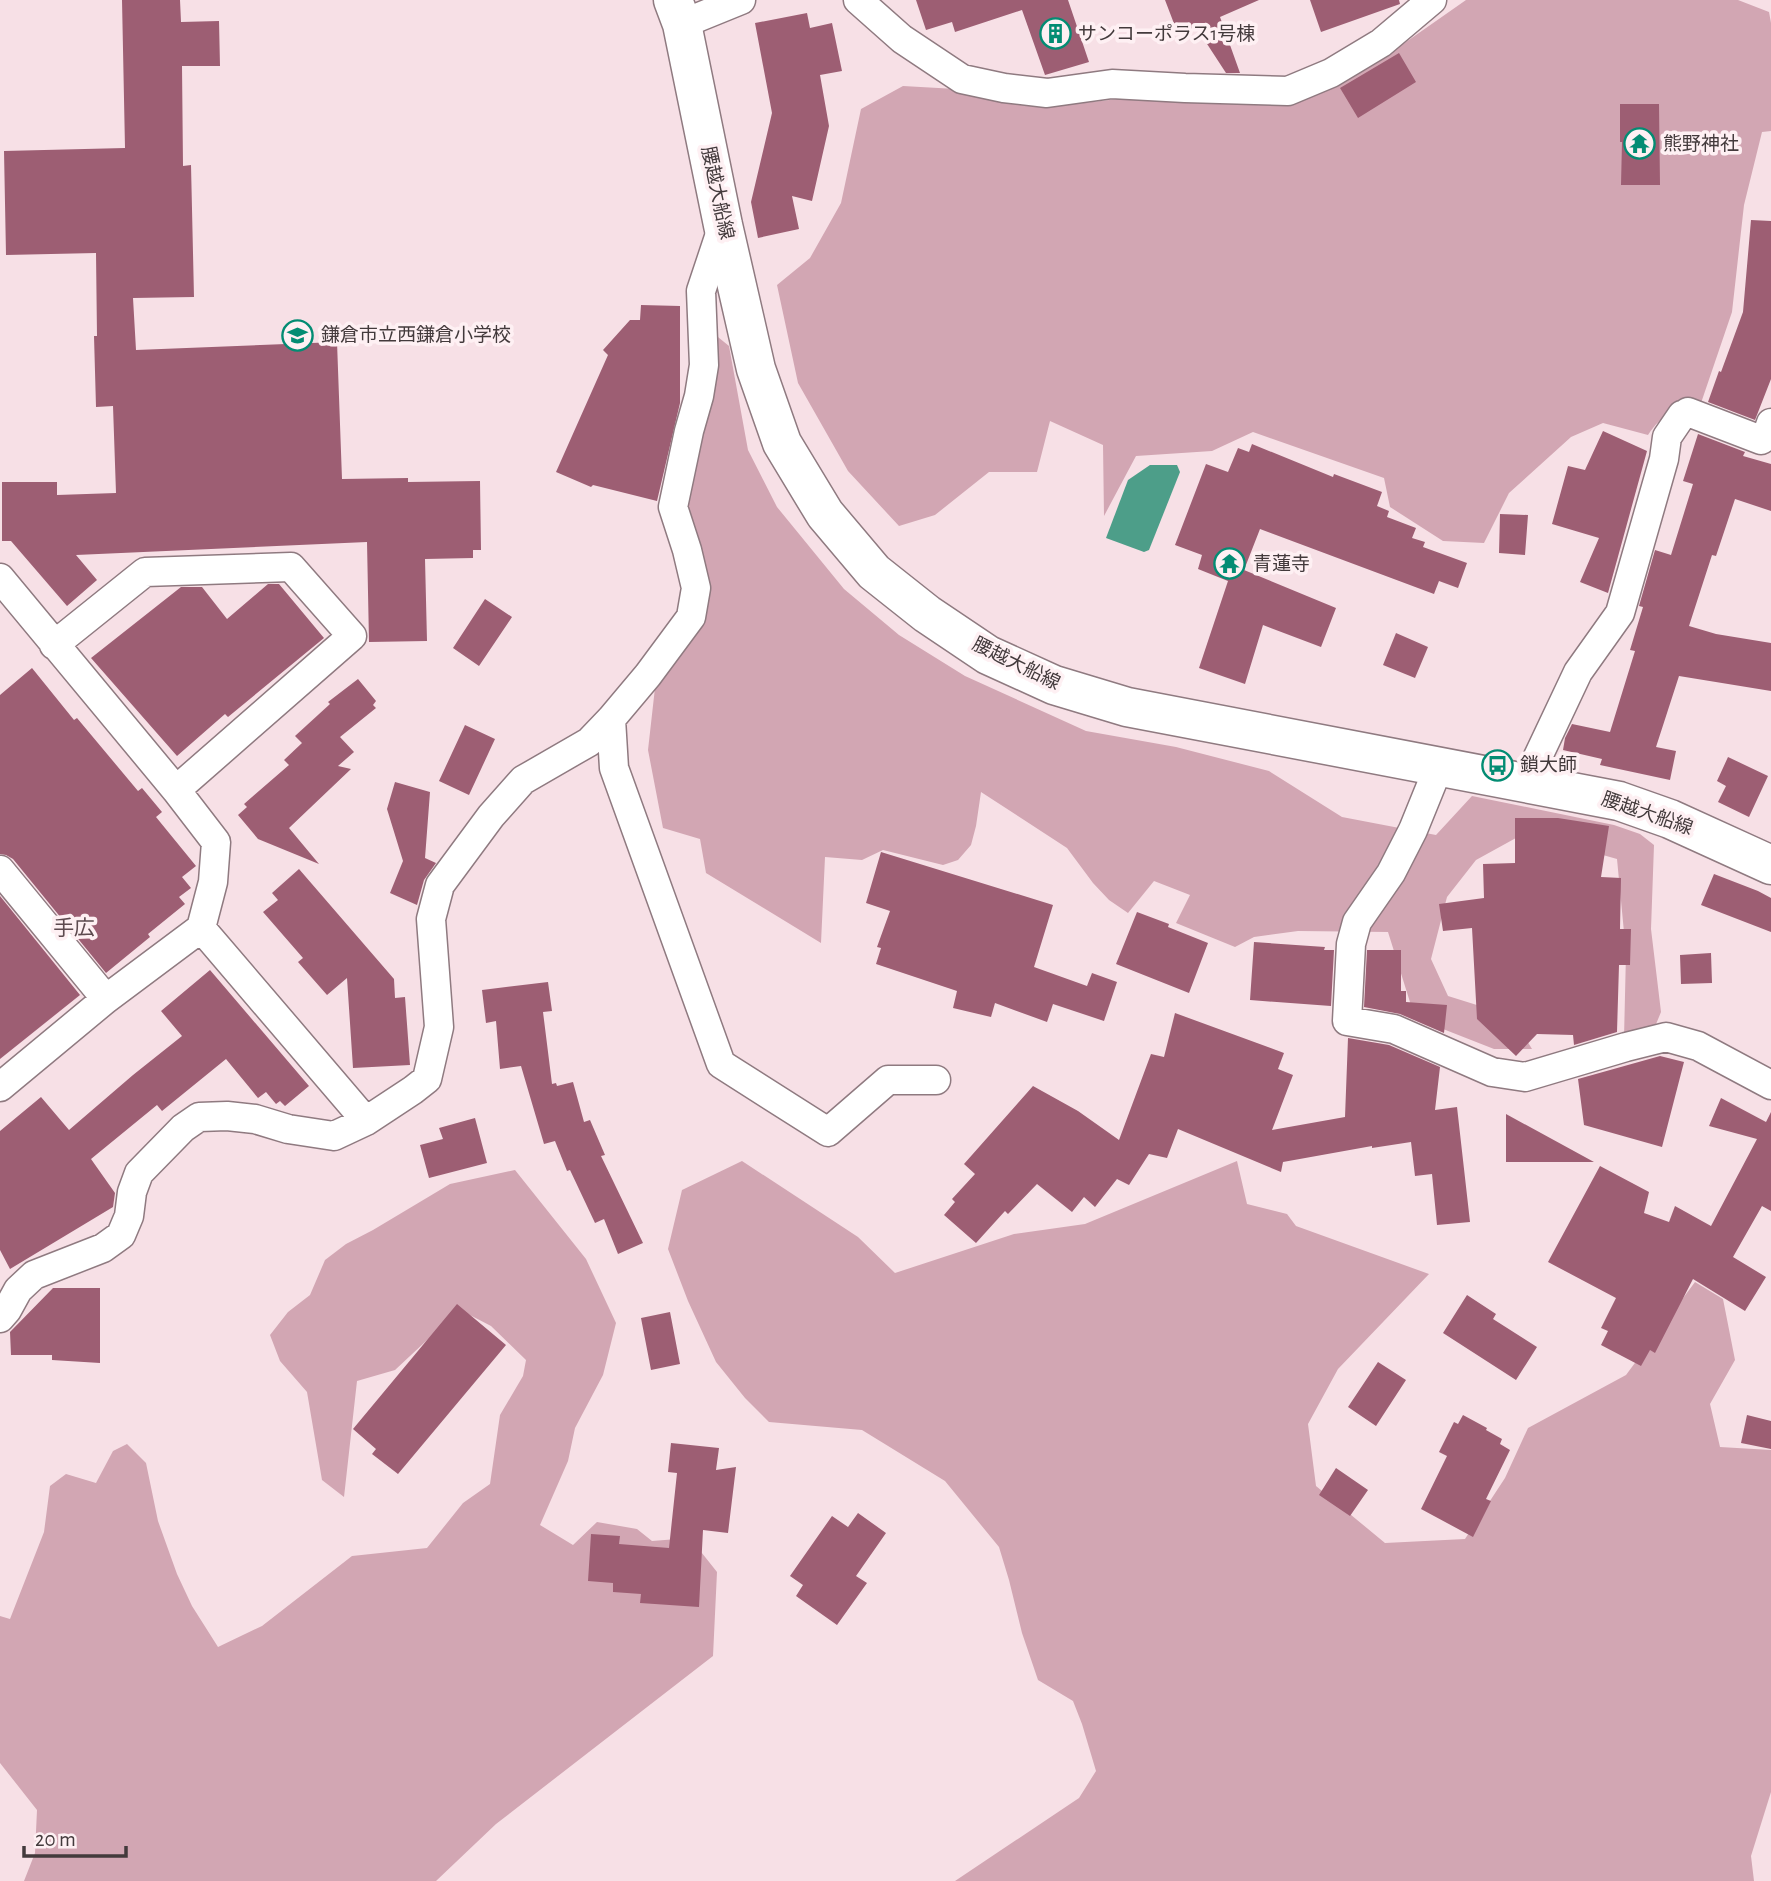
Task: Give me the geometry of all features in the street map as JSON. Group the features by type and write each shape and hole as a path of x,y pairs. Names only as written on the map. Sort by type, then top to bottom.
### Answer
{"main road":[{"name":"腰越大船線","path":"677,12 755,369 782,443 825,514 849,543 874,572 927,614 988,655 1066,689 1127,707 1619,801 1670,819 1771,865"}],"street":[{"path":"677,12 741,0"},
{"path":"858,0 902,40 962,79 1047,93 1112,83 1288,91 1331,74 1381,43 1432,0"},
{"path":"0,1318 18,1290 34,1275 103,1248 121,1235 129,1216 132,1192 139,1173 183,1128 199,1117 256,1119 288,1129 334,1136 366,1121 427,1079 439,1027 431,919 440,885 491,816 523,780 589,742 611,719 691,617 696,588 673,507 704,365 701,291 723,225"},
{"path":"1526,782 1578,672 1620,613 1664,459 1667,437 1685,413 1760,440 1766,437 1771,423"},
{"path":"54,645 145,572 290,567 352,636 176,790"},
{"path":"0,578 216,842 213,882 201,928 106,999 0,1087"},
{"path":"611,719 614,768 721,1064 828,1132 887,1080 936,1080"},
{"path":"1439,766 1413,830 1391,873 1357,922 1351,944 1347,1021 1394,1029 1492,1072 1525,1077 1666,1037 1698,1046 1771,1085"},
{"path":"0,870 106,999"},
{"path":"201,928 366,1121"}],"shaded area":[{"path":"1466,0 1738,0 1769,12 1771,131 1762,132 1744,205 1732,312 1701,403 1670,413 1659,421 1648,435 1603,423 1571,437 1509,493 1484,543 1443,541 1390,507 1384,478 1253,432 1212,451 1136,456 1104,516 1103,445 1050,421 1037,472 989,472 935,515 899,526 848,471 798,383 777,285 810,258 841,203 861,109 903,86 956,89 1075,104 1135,97 1219,104 1249,104 1300,98 1396,49"},
{"path":"713,333 729,346 748,450 777,507 844,589 899,635 965,676 1086,731 1176,747 1269,771 1342,817 1436,835 1472,796 1614,825 1640,834 1654,845 1651,929 1661,1012 1654,1029 1624,1038 1626,953 1617,859 1525,833 1476,860 1447,897 1431,959 1448,996 1512,1016 1532,1049 1494,1049 1415,1018 1388,932 1298,931 1254,937 1235,947 1176,923 1190,895 1154,881 1128,913 1109,900 1093,883 1067,848 981,792 971,845 958,860 943,865 883,850 862,860 825,857 821,943 706,873 700,839 663,828 648,750 656,679 690,628 682,506"},
{"path":"1150,465 1177,465 1180,472 1149,550 1144,552 1106,538 1128,480"},
{"path":"742,1161 858,1237 895,1273 1014,1234 1085,1224 1237,1161 1247,1204 1287,1214 1296,1226 1429,1274 1338,1369 1308,1424 1316,1486 1385,1543 1465,1539 1505,1478 1528,1428 1626,1375 1695,1282 1723,1299 1735,1360 1710,1404 1720,1447 1771,1450 1771,1792 1751,1856 1754,1881 955,1881 1079,1798 1096,1771 1073,1701 1038,1680 1022,1633 999,1547 945,1481 862,1430 769,1422 716,1362 668,1249 682,1190"},
{"path":"515,1170 586,1259 616,1323 603,1375 575,1428 568,1461 540,1525 573,1545 597,1522 637,1529 652,1541 690,1538 717,1572 713,1656 496,1824 436,1881 24,1881 35,1853 37,1810 0,1763 0,1616 10,1619 44,1532 50,1486 66,1474 96,1483 113,1451 127,1444 146,1463 158,1521 177,1574 192,1606 218,1647 262,1626 352,1556 427,1548 463,1503 490,1484 500,1415 523,1376 526,1360 491,1326 466,1313 440,1328 395,1370 357,1381 344,1497 322,1480 307,1392 280,1361 270,1335 288,1312 310,1295 325,1260 346,1244 450,1184"}],"building":[{"path":"122,0 180,0 181,22 219,21 220,66 182,66 183,166 191,165 194,297 133,298 136,350 337,342 342,479 480,481 481,550 473,550 473,558 425,559 427,641 369,642 367,542 76,555 97,580 67,606 11,541 2,541 2,482 57,482 57,495 116,493 113,406 96,407 96,253 6,255 4,151 125,148"},
{"path":"916,0 1068,0 1089,62 1045,75 1022,10 955,32 952,22 926,30"},
{"path":"1165,0 1259,0 1220,17 1240,73 1226,73 1196,27 1178,34"},
{"path":"1310,0 1399,0 1400,4 1321,32"},
{"path":"807,13 810,28 832,23 842,71 820,75 829,126 812,201 792,196 799,229 758,238 751,202 772,113 755,23"},
{"path":"1399,53 1416,82 1358,118 1340,88"},
{"path":"1620,104 1659,104 1660,185 1621,185"},
{"path":"1751,220 1771,221 1771,379 1755,420 1708,402 1743,312"},
{"path":"641,305 680,306 680,403 657,501 593,485 591,487 556,472 608,355 603,350 630,320 640,320"},
{"path":"1603,431 1647,451 1608,593 1580,582 1599,538 1552,524 1568,466 1585,470"},
{"path":"1698,434 1745,452 1743,456 1771,464 1771,511 1735,499 1716,556 1712,555 1689,626 1716,634 1771,643 1771,691 1679,676 1656,747 1676,751 1670,780 1600,765 1602,759 1563,750 1572,724 1610,732 1635,651 1630,650 1643,607 1639,606 1655,550 1671,555 1693,484 1683,481"},
{"path":"1252,444 1333,477 1334,474 1382,492 1377,506 1389,511 1387,517 1416,528 1412,538 1425,542 1423,547 1467,563 1458,588 1439,581 1434,594 1260,529 1244,570 1336,608 1321,647 1263,625 1245,684 1199,668 1228,581 1198,569 1202,555 1175,545 1206,464 1228,472 1238,448 1249,452"},
{"path":"1500,514 1528,515 1525,555 1499,553"},
{"path":"268,584 279,584 324,638 228,717 225,714 177,756 91,658 181,587 202,587 227,619"},
{"path":"485,599 512,617 479,666 453,648"},
{"path":"1396,633 1428,647 1415,678 1383,665"},
{"path":"32,668 74,720 77,718 138,791 142,788 162,812 156,817 196,866 182,877 191,888 179,897 185,904 106,973 13,859 0,854 0,695"},
{"path":"358,679 376,701 373,705 376,708 340,737 354,752 338,766 351,769 289,828 319,864 258,839 238,815 247,807 244,804 289,765 284,760 302,743 295,736 330,704 328,702"},
{"path":"465,725 495,739 469,795 439,781"},
{"path":"1728,757 1768,776 1749,817 1718,802 1726,786 1717,781"},
{"path":"395,782 430,792 425,858 436,863 424,880 417,905 390,893 403,861 387,809"},
{"path":"1515,818 1558,818 1609,826 1601,877 1621,878 1620,929 1631,929 1630,965 1619,965 1617,1032 1574,1045 1573,1035 1537,1034 1516,1056 1477,1019 1472,928 1443,931 1439,904 1484,898 1483,864 1515,863"},
{"path":"881,852 1053,905 1034,967 1087,986 1092,973 1117,982 1104,1021 1053,1004 1047,1022 995,1003 991,1017 953,1008 957,991 876,964 881,948 877,947 890,911 866,903"},
{"path":"299,869 394,979 395,998 405,997 410,1065 353,1068 347,978 327,995 298,962 303,958 263,912 278,900 272,893"},
{"path":"1714,874 1771,898 1771,932 1701,905"},
{"path":"0,896 80,995 0,1059"},
{"path":"1137,912 1208,943 1189,993 1116,964"},
{"path":"1254,942 1334,950 1331,1006 1250,1000"},
{"path":"1367,950 1401,950 1401,991 1406,991 1406,1002 1447,1005 1444,1033 1400,1014 1364,1007"},
{"path":"1711,953 1712,983 1681,984 1680,955"},
{"path":"210,970 309,1086 285,1106 280,1101 276,1104 266,1092 258,1098 226,1059 162,1111 157,1105 91,1159 115,1193 113,1207 10,1269 0,1250 0,1131 41,1097 69,1130 182,1036 161,1011"},
{"path":"548,982 552,1011 543,1012 552,1084 556,1083 557,1086 573,1082 584,1122 590,1120 605,1155 601,1156 643,1243 618,1254 604,1219 595,1223 570,1170 567,1171 555,1141 544,1144 521,1066 500,1069 496,1021 486,1023 482,990"},
{"path":"1175,1013 1284,1053 1278,1069 1293,1075 1272,1130 1345,1117 1348,1038 1389,1045 1440,1067 1435,1110 1457,1107 1470,1222 1437,1225 1432,1174 1415,1176 1411,1142 1283,1162 1281,1172 1178,1129 1167,1158 1149,1154 1129,1185 1117,1179 1095,1207 1084,1197 1072,1212 1037,1184 1008,1214 1005,1211 976,1243 944,1215 955,1202 952,1199 975,1174 964,1164 1033,1086 1078,1111 1119,1140 1151,1054 1164,1057"},
{"path":"1660,1056 1684,1062 1662,1147 1584,1125 1578,1079"},
{"path":"1721,1098 1766,1122 1771,1112 1771,1211 1762,1206 1733,1257 1766,1277 1745,1311 1693,1279 1655,1353 1650,1350 1641,1366 1601,1345 1608,1331 1601,1328 1616,1298 1548,1262 1600,1166 1649,1192 1644,1213 1669,1222 1675,1206 1711,1226 1757,1139 1709,1126"},
{"path":"1506,1114 1594,1162 1506,1162"},
{"path":"475,1118 487,1163 429,1178 420,1145 443,1139 439,1128"},
{"path":"53,1288 100,1288 100,1363 52,1360 52,1355 11,1355 10,1332"},
{"path":"1467,1295 1496,1314 1493,1319 1537,1347 1516,1380 1443,1333"},
{"path":"457,1304 506,1345 398,1474 372,1454 376,1449 353,1429"},
{"path":"670,1312 680,1364 651,1370 641,1318"},
{"path":"1378,1362 1406,1380 1376,1426 1348,1407"},
{"path":"1463,1415 1502,1439 1500,1444 1510,1450 1486,1499 1491,1501 1473,1537 1421,1509 1447,1456 1439,1452 1454,1422 1458,1424"},
{"path":"1747,1415 1771,1421 1771,1449 1741,1443"},
{"path":"671,1443 719,1448 716,1470 736,1467 728,1533 703,1530 699,1607 640,1603 641,1594 613,1592 613,1583 588,1581 591,1534 620,1536 619,1544 669,1548 677,1473 668,1472"},
{"path":"1336,1468 1368,1490 1350,1516 1319,1495"},
{"path":"858,1513 886,1533 856,1576 867,1583 837,1625 796,1596 803,1585 790,1576 832,1516 848,1527"}],"place":[{"name":"サンコーポラス1号棟","path":"1055,34"},
{"name":"熊野神社","path":"1640,144"},
{"name":"鎌倉市立西鎌倉小学校","path":"298,335"},
{"name":"青蓮寺","path":"1230,564"},
{"name":"鎖大師","path":"1497,765"}],"district":[{"name":"手広","path":"74,928"}]}
